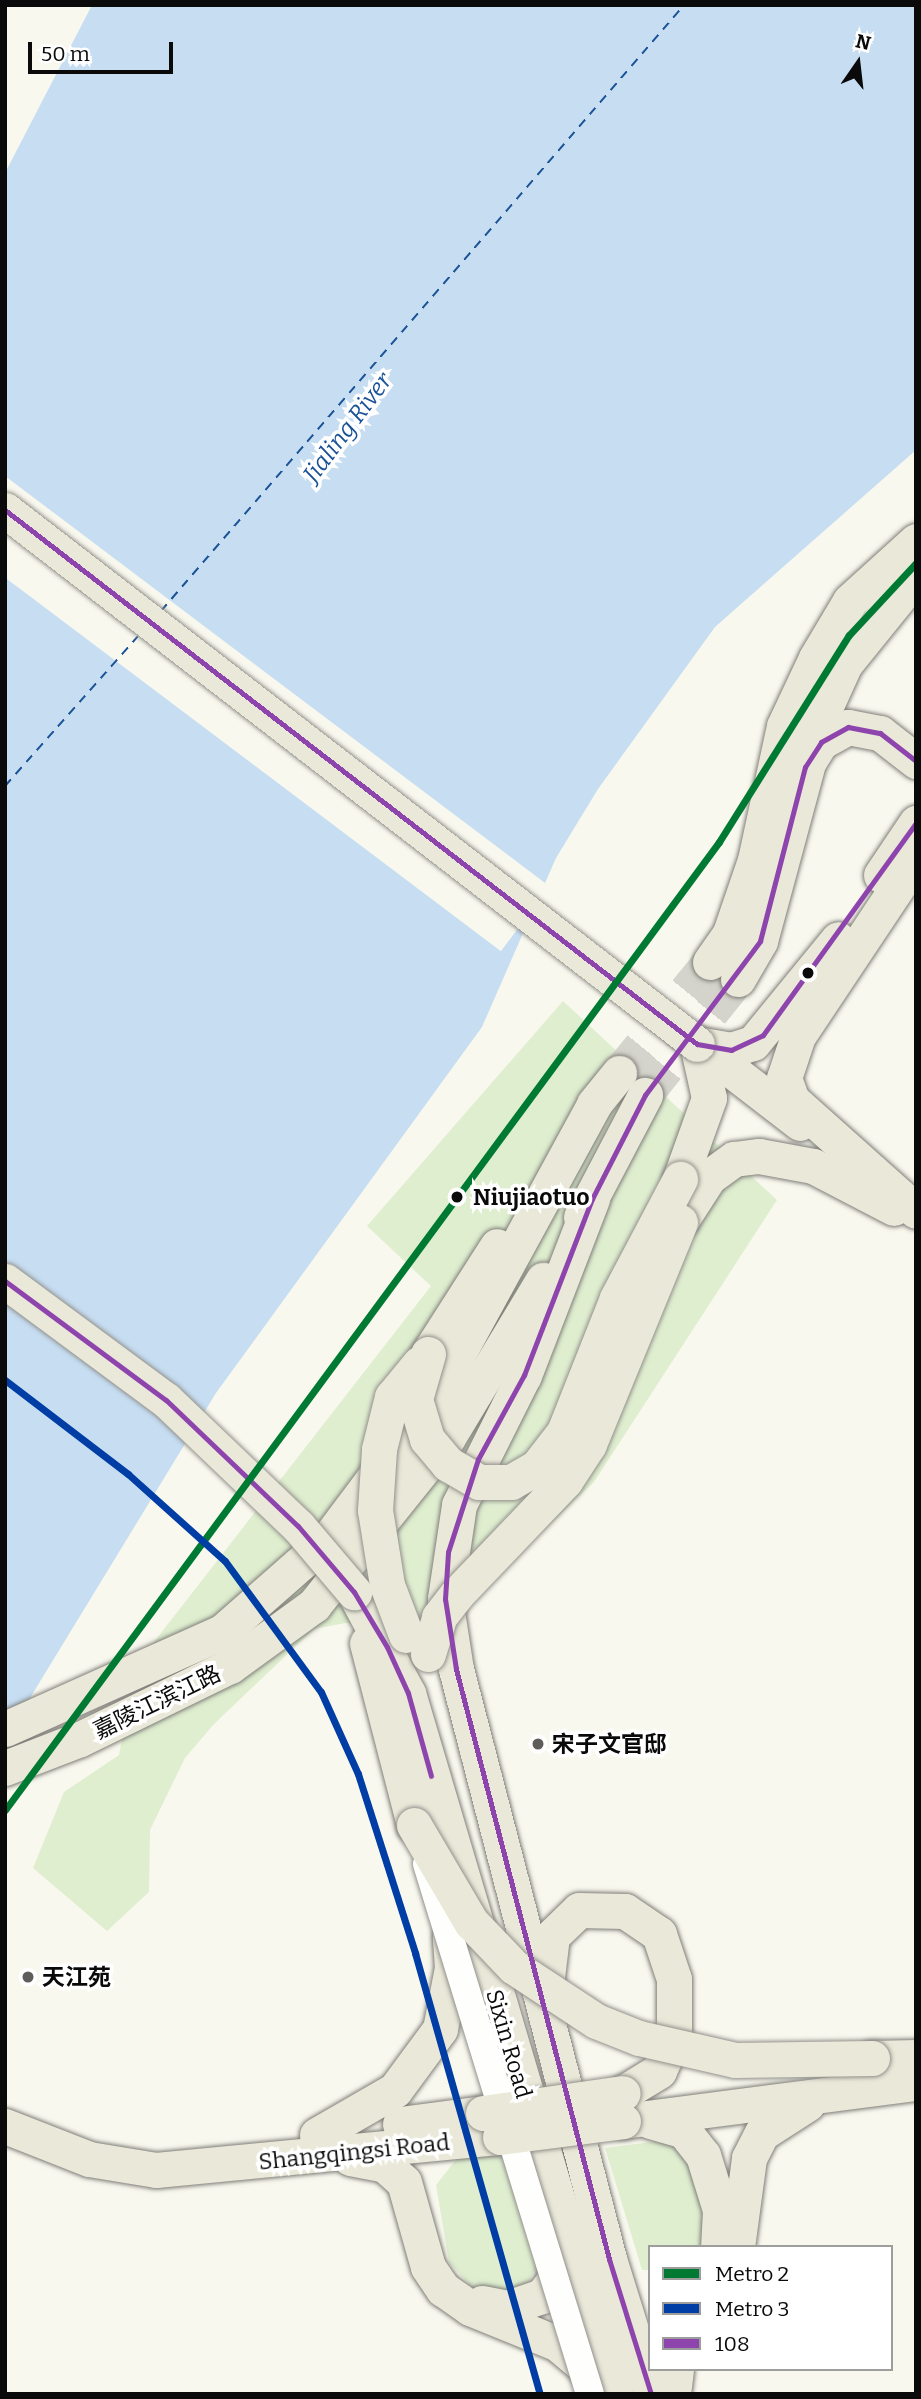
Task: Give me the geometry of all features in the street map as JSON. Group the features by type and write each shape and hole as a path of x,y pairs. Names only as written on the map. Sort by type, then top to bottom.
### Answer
{"main road":[{"path":"5,510 916,1212"},
{"path":"916,541 850,601 816,658 784,726 755,860 734,921 724,970 764,929 805,767 845,664 916,576"},
{"path":"805,767 833,733 848,727 880,733 916,761"},
{"path":"709,1053 752,1043 835,943 916,823"},
{"path":"916,859 798,1036 784,1078 792,1100 916,1212"},
{"path":"428,1354 415,1399 427,1439 448,1464 479,1482 511,1482 537,1467 564,1432 617,1298 680,1179 709,1098 709,1053"},
{"path":"317,2135 396,2090 440,2029 452,1968 429,1821 415,1691 417,1644 387,1585 375,1510 379,1449 392,1396 428,1354 593,1104 632,1084 592,1199"},
{"name":"嘉陵江滨江路","path":"5,1729 222,1632 328,1539 434,1398 593,1104"},
{"path":"417,1644 457,1594 565,1481 589,1444 682,1219 709,1177 734,1159 759,1156 813,1166 916,1219"},
{"name":"嘉陵江滨江路","path":"5,1768 80,1740 230,1666 314,1605 447,1439 592,1199"},
{"name":"Sixin Road","path":"592,1199 524,1375 459,1505 446,1599 456,1669 609,2259 651,2394"},
{"path":"5,1282 166,1400 298,1526 354,1592 415,1691"},
{"path":"354,1592 429,1821 471,1922 514,1966 596,2021 678,2049 735,2060 916,2057"},
{"name":"Sixin Road","path":"429,1821 615,2394"},
{"path":"548,2023 546,1957 562,1920 604,1907 645,1920 669,1953 674,2037 659,2071 629,2111 668,2124 694,2141 720,2210 718,2245"},
{"name":"Shangqingsi Road","path":"5,2104 128,2146 187,2147 820,2098 916,2082"},
{"path":"737,2245 744,2180 762,2133 820,2098"},
{"path":"491,2125 441,2152 424,2174 422,2202 442,2276 470,2299 525,2305 553,2282 561,2257 558,2214"},
{"name":"Shangqingsi Road","path":"5,2126 122,2166 190,2170 287,2159 491,2125"},
{"path":"287,2159 355,2158 385,2165 411,2195 428,2267 443,2289 470,2308 558,2344 607,2394"},
{"path":"609,2259 631,2281 648,2287"},
{"path":"673,2394 676,2371"}],"street":[{"path":"429,1821 590,2394"}],"green space":[{"path":"563,1001 777,1200 594,1482 462,1610 416,1627 345,1623 314,1629 214,1724 185,1758 150,1830 149,1892 107,1931 33,1868 64,1792 119,1755 131,1693 150,1647 431,1286 367,1226"},
{"path":"674,2139 694,2154 712,2220 701,2245 648,2245 648,2270 642,2270 605,2148"},
{"path":"493,2153 506,2157 539,2262 524,2290 478,2294 449,2262 436,2185 458,2157"}],"water":[{"name":"Jialing River","path":"92,5 916,5 916,450 715,627 598,789 556,858 482,1027 216,1393 5,1739 5,173"}],"pier":[{"path":"5,476 550,886 501,951 5,577"}],"ferry route":[{"path":"161,611 684,5"},
{"path":"5,786 138,636"}],"tunnel":[{"path":"619,1073 710,962"},
{"path":"645,1095 738,979"}],"metro line":[{"name":"2","path":"5,1810 719,842 849,635 916,563"},
{"name":"3","path":"5,1380 128,1474 225,1561 321,1692 358,1774 415,1953 540,2394"}],"transit line":[{"name":"108","path":"5,510 697,1044 731,1050 763,1035 916,823"},
{"name":"108","path":"651,2394 609,2259 456,1669 445,1599 448,1552 478,1459 524,1375 592,1199 645,1095 760,941 805,767 821,742 848,727 880,733 916,761"},
{"name":"108","path":"5,1281 166,1400 298,1526 354,1592 387,1647 408,1693 431,1776"}],"place":[{"name":"Niujiaotuo","path":"457,1197"},
{"name":"宋子文官邸","path":"538,1744"},
{"name":"天江苑","path":"28,1977"}]}
